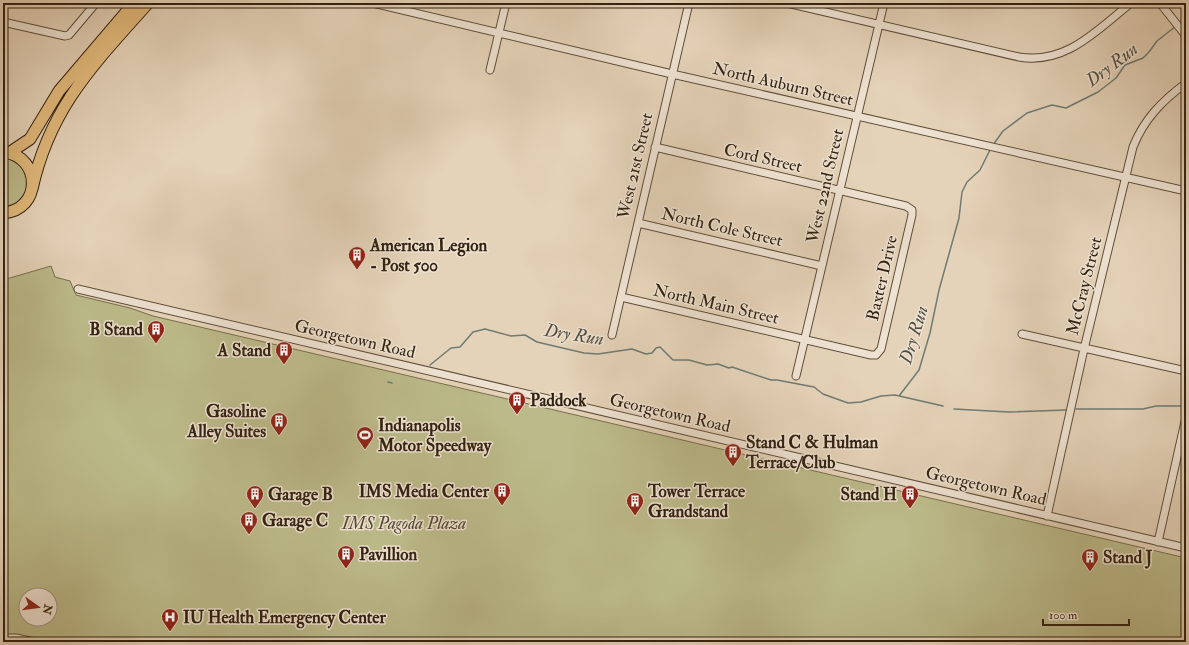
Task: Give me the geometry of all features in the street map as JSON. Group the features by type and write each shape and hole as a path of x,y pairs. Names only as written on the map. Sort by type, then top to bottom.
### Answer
{"main road":[{"path":"6,152 30,139 59,91 134,3"},
{"path":"3,213 20,207 29,197 44,145 65,103 86,75 148,3"},
{"path":"6,152 18,156 27,165 32,176 32,189"}],"street":[{"path":"3,22 62,36 69,35 96,3"},
{"name":"North Auburn Street","path":"373,3 672,74 1186,191"},
{"path":"490,70 506,3"},
{"name":"West 21st Street","path":"612,336 689,3"},
{"path":"787,3 1019,57 1043,59 1071,50 1131,3"},
{"name":"West 22nd Street","path":"796,376 884,3"},
{"path":"1160,3 1185,34"},
{"name":"McCray Street","path":"1047,516 1084,349 1133,147 1145,123 1162,102 1186,83"},
{"name":"Cord Street","path":"655,148 906,206 910,209"},
{"name":"Baxter Drive","path":"878,354 881,349 912,215 910,209"},
{"name":"North Cole Street","path":"638,223 822,266"},
{"name":"Georgetown Road","path":"78,289 1186,548"},
{"name":"North Main Street","path":"621,297 871,355 878,354"},
{"path":"1022,334 1186,371"},
{"path":"1158,542 1186,417"},
{"path":"3,638 16,638 34,642"}],"green space":[{"path":"3,152 22,159 31,193 3,213"},
{"name":"Indianapolis Motor Speedway","path":"51,266 55,277 70,281 76,295 130,308 153,316 1186,558 1186,642 3,642 3,280"}],"waterway":[{"name":"Dry Run","path":"1179,24 1186,20"},
{"name":"Dry Run","path":"993,145 1003,131 1027,113 1052,105 1066,108 1098,92 1116,78 1125,65 1143,58 1157,41 1176,26"},
{"name":"Dry Run","path":"899,396 919,370 930,333 939,290 959,218 962,192 967,182 980,170 990,150"},
{"name":"Dry Run","path":"430,365 451,348 460,347 473,332 485,329 511,336 525,335 537,342 584,353 598,354 632,349 646,354 652,353 656,348 660,347 673,360 689,360 707,365 718,364 771,380 814,387 823,394 848,403 861,402 881,396 895,395 943,406"},
{"name":"Dry Run","path":"388,382 392,383"},
{"path":"1076,409 1143,409 1156,406 1182,406"},
{"path":"954,409 1009,412 1066,410"}],"place":[{"name":"American Legion - Post 500","path":"357,270"},
{"name":"B Stand","path":"156,344"},
{"name":"A Stand","path":"284,365"},
{"name":"Paddock","path":"517,415"},
{"name":"Gasoline Alley Suites","path":"279,436"},
{"name":"Indianapolis Motor Speedway","path":"365,450"},
{"name":"Stand C & Hulman Terrace/Club","path":"733,467"},
{"name":"IMS Media Center","path":"502,506"},
{"name":"Garage B","path":"255,509"},
{"name":"Stand H","path":"910,509"},
{"name":"Tower Terrace Grandstand","path":"635,516"},
{"name":"Garage C","path":"249,535"},
{"name":"Pavillion","path":"346,569"},
{"name":"Stand J","path":"1090,572"},
{"name":"IU Health Emergency Center","path":"170,632"}],"park label":[{"name":"IMS Pagoda Plaza","path":"404,523"}]}
